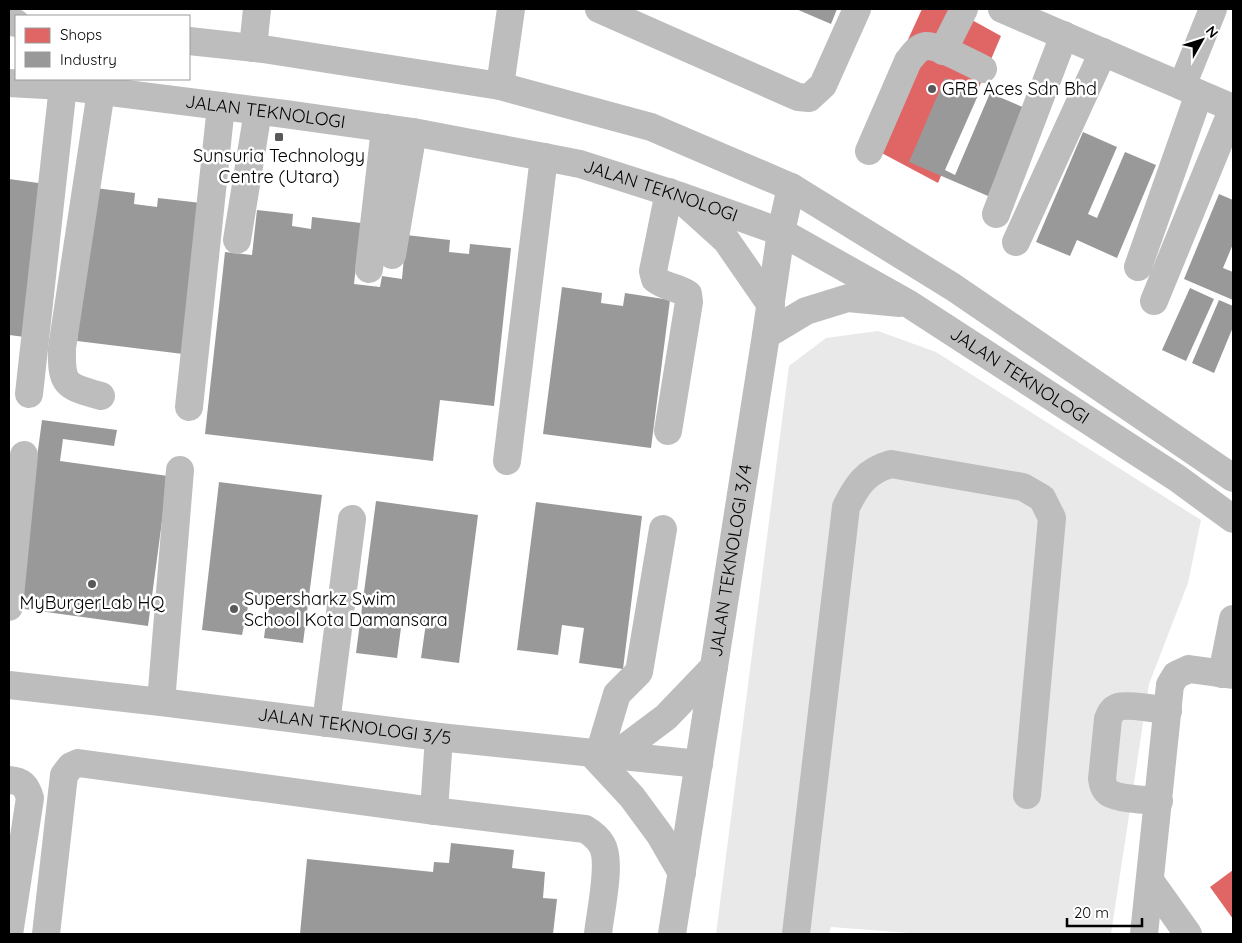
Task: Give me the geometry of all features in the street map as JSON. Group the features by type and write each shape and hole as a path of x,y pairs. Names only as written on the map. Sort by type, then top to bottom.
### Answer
{"street":[{"path":"253,48 257,9"},
{"path":"500,86 511,9"},
{"path":"599,9 798,97 809,98 823,86 857,9"},
{"path":"943,50 964,9"},
{"path":"1002,9 1052,23 1103,52 1233,108 1154,301"},
{"path":"1138,267 1214,9"},
{"path":"996,214 1052,23"},
{"name":"JALAN TEKNOLOGI","path":"190,41 253,48 500,86 651,127 790,187 953,286 1233,478"},
{"path":"869,151 908,60 916,50 926,46 943,50 983,69"},
{"path":"1016,242 1103,52"},
{"name":"JALAN TEKNOLOGI","path":"9,83 101,90 413,132 580,164 673,193 781,232 909,304 1177,478 1233,519"},
{"path":"29,394 63,86"},
{"path":"101,90 62,348 62,371 66,382 75,389 101,396"},
{"path":"189,407 221,106"},
{"path":"237,240 258,111"},
{"path":"368,269 385,128"},
{"path":"392,255 413,132"},
{"path":"507,461 544,157"},
{"name":"JALAN TEKNOLOGI 3/4","path":"672,934 781,232 790,187"},
{"path":"668,431 689,302 688,294 661,284 654,279 653,271 673,193 726,240 770,304"},
{"path":"766,335 806,311 848,298 909,304"},
{"path":"9,607 24,455"},
{"path":"796,934 846,507 864,477 878,468 891,464 1023,487 1042,498 1052,518 1027,795"},
{"path":"162,702 180,470"},
{"path":"326,723 352,519"},
{"path":"663,529 639,672 617,694 602,754 660,835 682,873"},
{"path":"1144,934 1170,685 1176,675 1189,669 1228,675 1233,619"},
{"path":"602,754 666,716 714,667"},
{"name":"JALAN TEKNOLOGI 3/5","path":"9,685 162,702 438,737 699,764"},
{"path":"1158,801 1114,795 1103,786 1102,779 1108,719 1111,712 1117,707 1125,706 1168,711"},
{"path":"434,811 438,737"},
{"path":"46,934 64,775 71,766 78,763 434,811 585,829 594,835 603,846 607,863 598,934"},
{"path":"9,780 20,781 26,787 30,798 9,934"},
{"path":"1150,882 1188,934"}],"shaded area":[{"path":"878,331 936,352 1201,520 1188,583 1149,684 1111,934 922,934 831,927 829,934 716,934 789,366 826,338"}],"building: Shops":[{"name":"GRB Aces Sdn Bhd","path":"922,9 952,9 1001,36 938,183 861,142"},
{"path":"1233,870 1233,919 1210,887"}],"building: Industry":[{"path":"796,9 837,9 831,24"},
{"path":"945,78 979,93 945,170 955,175 990,93 1025,108 988,196 909,162"},
{"path":"1083,132 1117,147 1088,214 1097,218 1125,152 1156,165 1117,258 1077,240 1070,256 1036,242"},
{"path":"9,179 46,184 25,337 9,335"},
{"path":"95,188 135,193 134,204 157,207 158,198 201,203 183,354 77,341"},
{"path":"1219,194 1233,200 1233,244 1223,268 1233,272 1233,300 1184,279"},
{"path":"257,210 293,214 292,226 311,229 312,217 361,223 354,284 380,287 382,276 402,279 406,235 450,240 449,252 469,254 470,244 511,248 494,406 440,400 433,461 205,434 225,252 252,255"},
{"path":"562,287 602,293 601,303 623,306 625,293 670,300 651,448 543,434"},
{"path":"1190,288 1214,299 1186,361 1162,350"},
{"path":"1219,300 1233,306 1233,327 1214,373 1192,363"},
{"path":"42,420 117,430 114,446 63,439 60,461 168,476 148,626 17,608"},
{"path":"219,482 322,495 303,643 264,638 268,605 249,602 242,635 202,630"},
{"path":"376,501 478,515 459,663 421,658 426,623 402,620 397,658 356,653"},
{"path":"536,502 642,516 623,669 579,663 584,628 562,625 558,655 517,650"},
{"path":"451,843 514,850 512,868 545,872 543,898 557,899 553,934 300,934 307,859 433,872 434,862 449,863"}],"place":[{"name":"GRB Aces Sdn Bhd","path":"932,89"},
{"name":"Sunsuria Technology Centre (Utara)","path":"279,137"},
{"name":"MyBurgerLab HQ","path":"92,584"},
{"name":"Supersharkz Swim School Kota Damansara","path":"234,609"}]}
